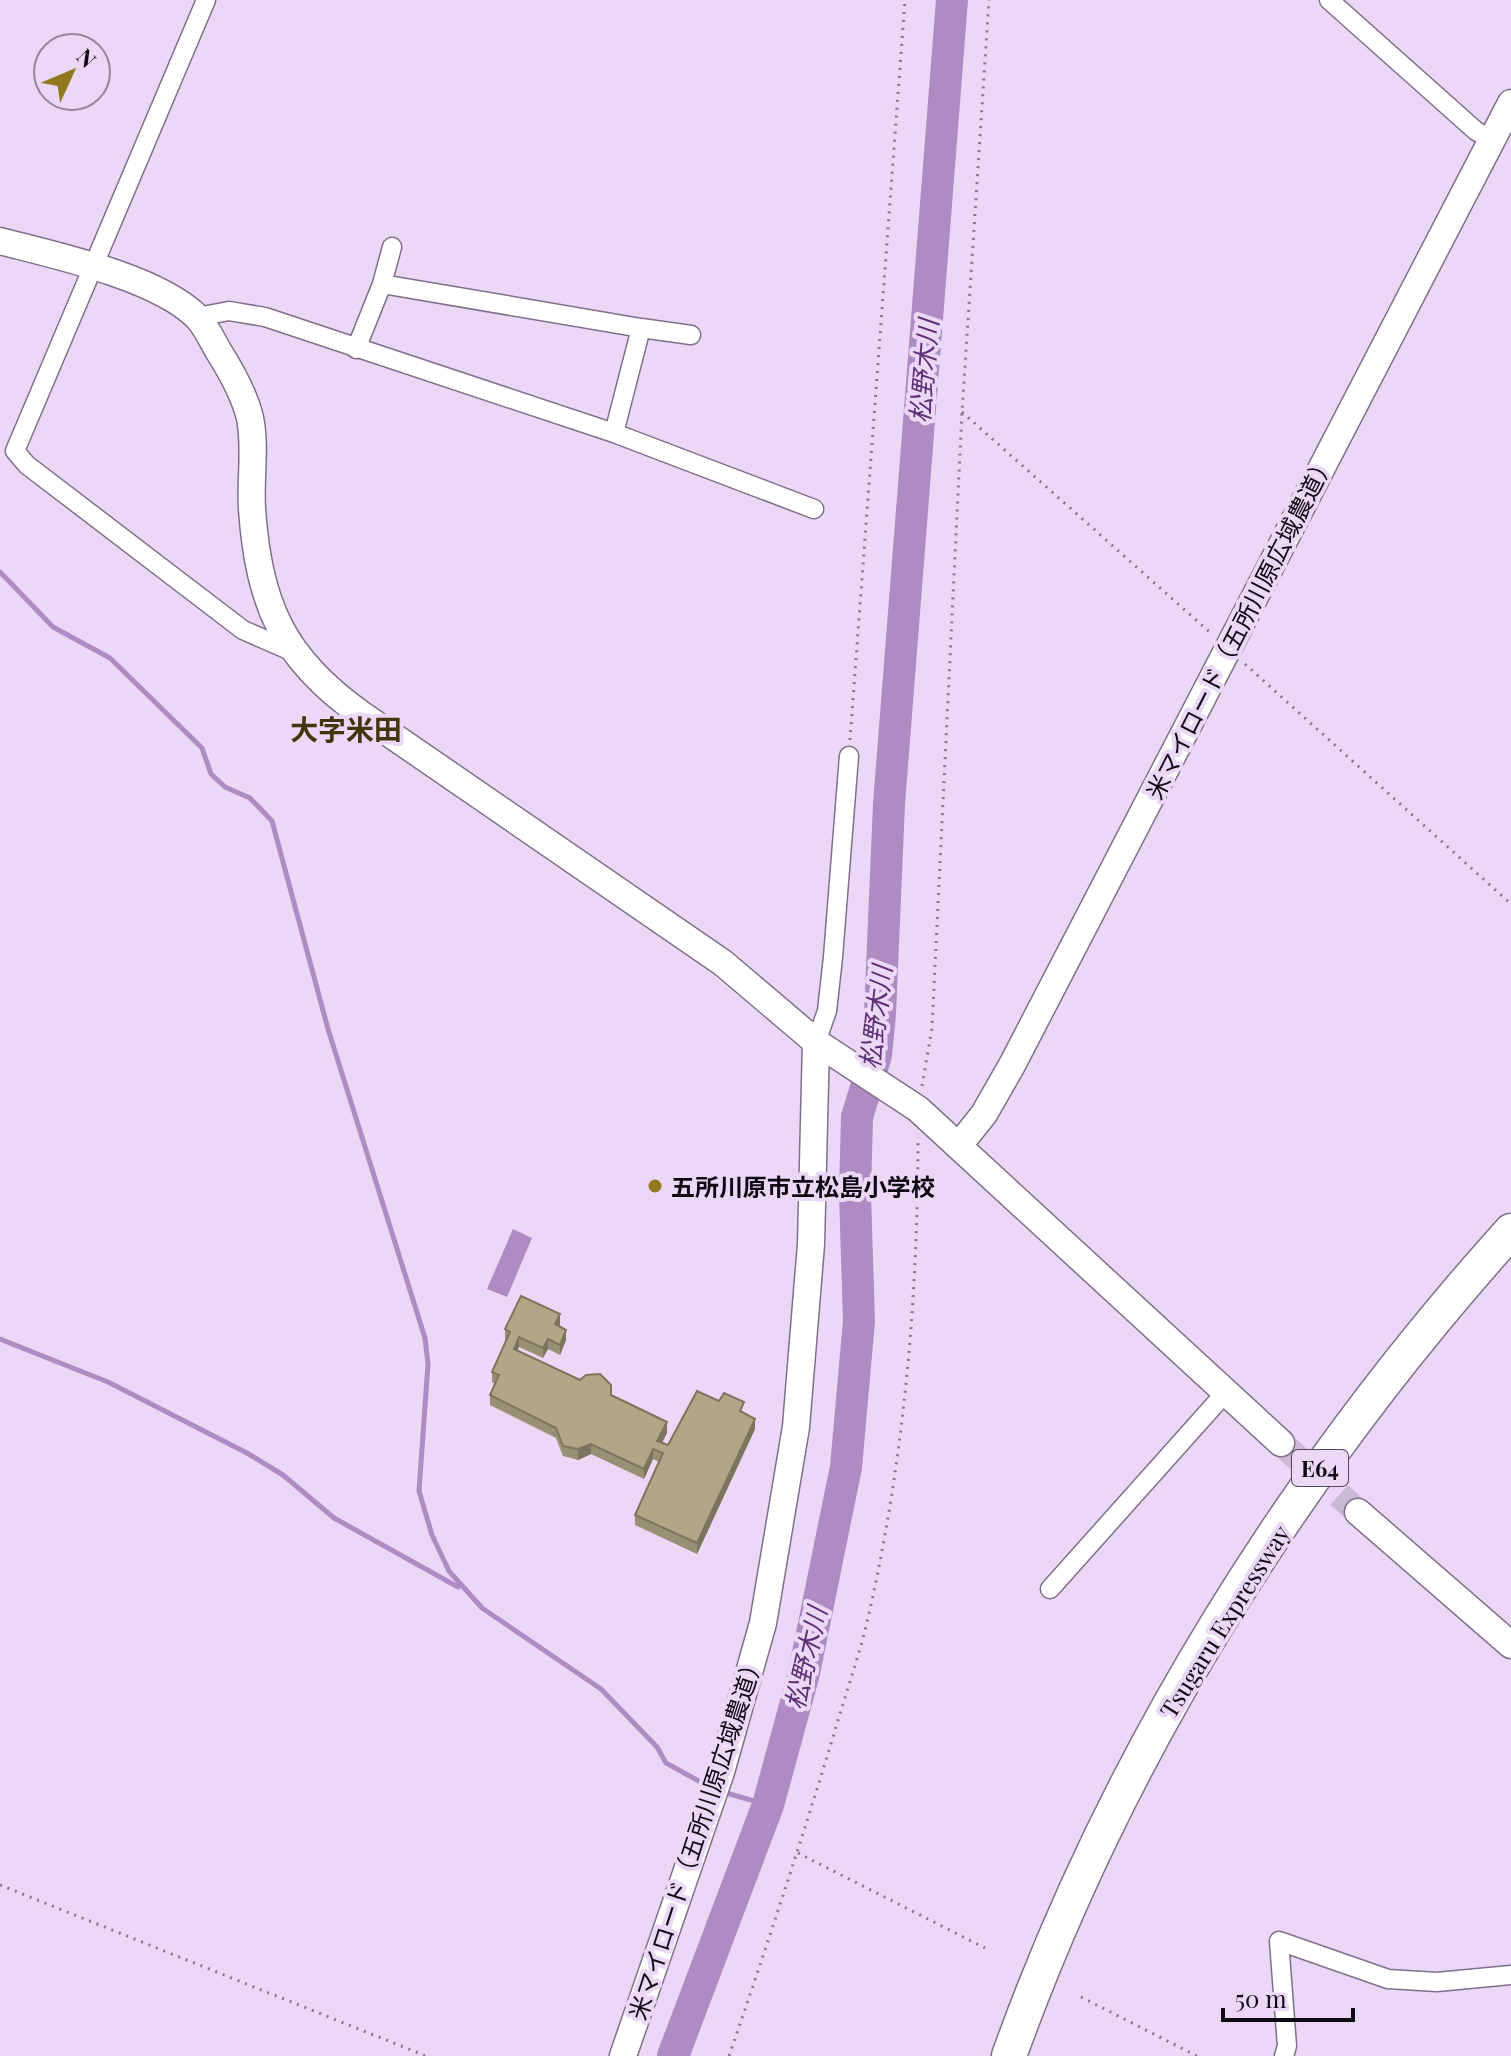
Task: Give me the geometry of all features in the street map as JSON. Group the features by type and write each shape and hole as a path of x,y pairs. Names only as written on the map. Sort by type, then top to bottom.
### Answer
{"highway":[{"name":"Tsugaru Expressway","path":"1009,2056 1078,1886 1158,1727 1340,1438 1439,1311 1511,1231"},
{"path":"989,2056 1064,1879 1158,1727"},
{"path":"1026,2056 1090,1883 1158,1727"}],"street":[{"path":"206,0 15,451 27,465 243,630 291,651"},
{"path":"1329,0 1476,131 1501,146"},
{"name":"米マイロード（五所川原広域農道）","path":"960,1144 989,1105 1012,1065 1228,648 1501,146 1511,103"},
{"path":"0,241 93,266 160,294 197,317 228,366 250,418 252,510 262,588 291,651 336,696 723,963 824,1048 912,1105 960,1144 1281,1443"},
{"path":"356,349 382,284 392,247"},
{"path":"382,284 691,335"},
{"path":"197,317 229,311 265,317 614,433 814,509"},
{"path":"614,433 641,328"},
{"path":"824,1048 823,1028 833,957 849,756"},
{"name":"米マイロード（五所川原広域農道）","path":"623,2056 721,1772 763,1623 796,1427 824,1048"},
{"path":"1050,1589 1226,1392"},
{"path":"1358,1512 1511,1645"},
{"path":"1284,2056 1287,2046 1279,1941 1388,1979 1437,1982 1511,1975"}],"path":[{"path":"849,756 905,0"},
{"path":"729,2056 798,1853 868,1618 895,1470 918,1237 912,1105 932,1028 962,412 989,0"},
{"path":"962,412 1511,904"},
{"path":"798,1853 985,1948"},
{"path":"0,1885 426,2056"},
{"path":"1081,1997 1197,2056"}],"shaded area":[{"path":"513,1229 532,1238 507,1297 487,1289"}],"building":[{"path":"521,1296 560,1314 555,1324 566,1330 560,1345 548,1339 543,1348 519,1337 514,1349 580,1380 586,1375 600,1374 611,1385 611,1395 667,1422 657,1441 668,1445 697,1391 719,1401 724,1393 744,1402 740,1411 755,1419 697,1543 635,1515 663,1453 653,1449 644,1469 591,1444 578,1449 563,1446 556,1428 490,1395 499,1375 492,1372 510,1332 505,1329"}],"waterway":[{"name":"松野木川","path":"673,2056 768,1805 804,1673 846,1467 859,1321 855,1194 857,1117 876,1055 880,1014 889,804 952,0"},
{"path":"0,572 53,627 110,658 202,748 211,774 225,787 250,798 272,821 328,1029 425,1338 428,1364 419,1491 432,1535 449,1571 482,1608 601,1689 657,1747 666,1763 706,1785"},
{"path":"0,1339 108,1382 247,1453 283,1475 334,1518 458,1587"},
{"path":"723,1792 768,1805"}],"tunnel":[{"path":"1281,1443 1358,1512"}],"place":[{"name":"五所川原市立松島小学校","path":"655,1186"}],"district":[{"name":"大字米田","path":"346,728"}]}
